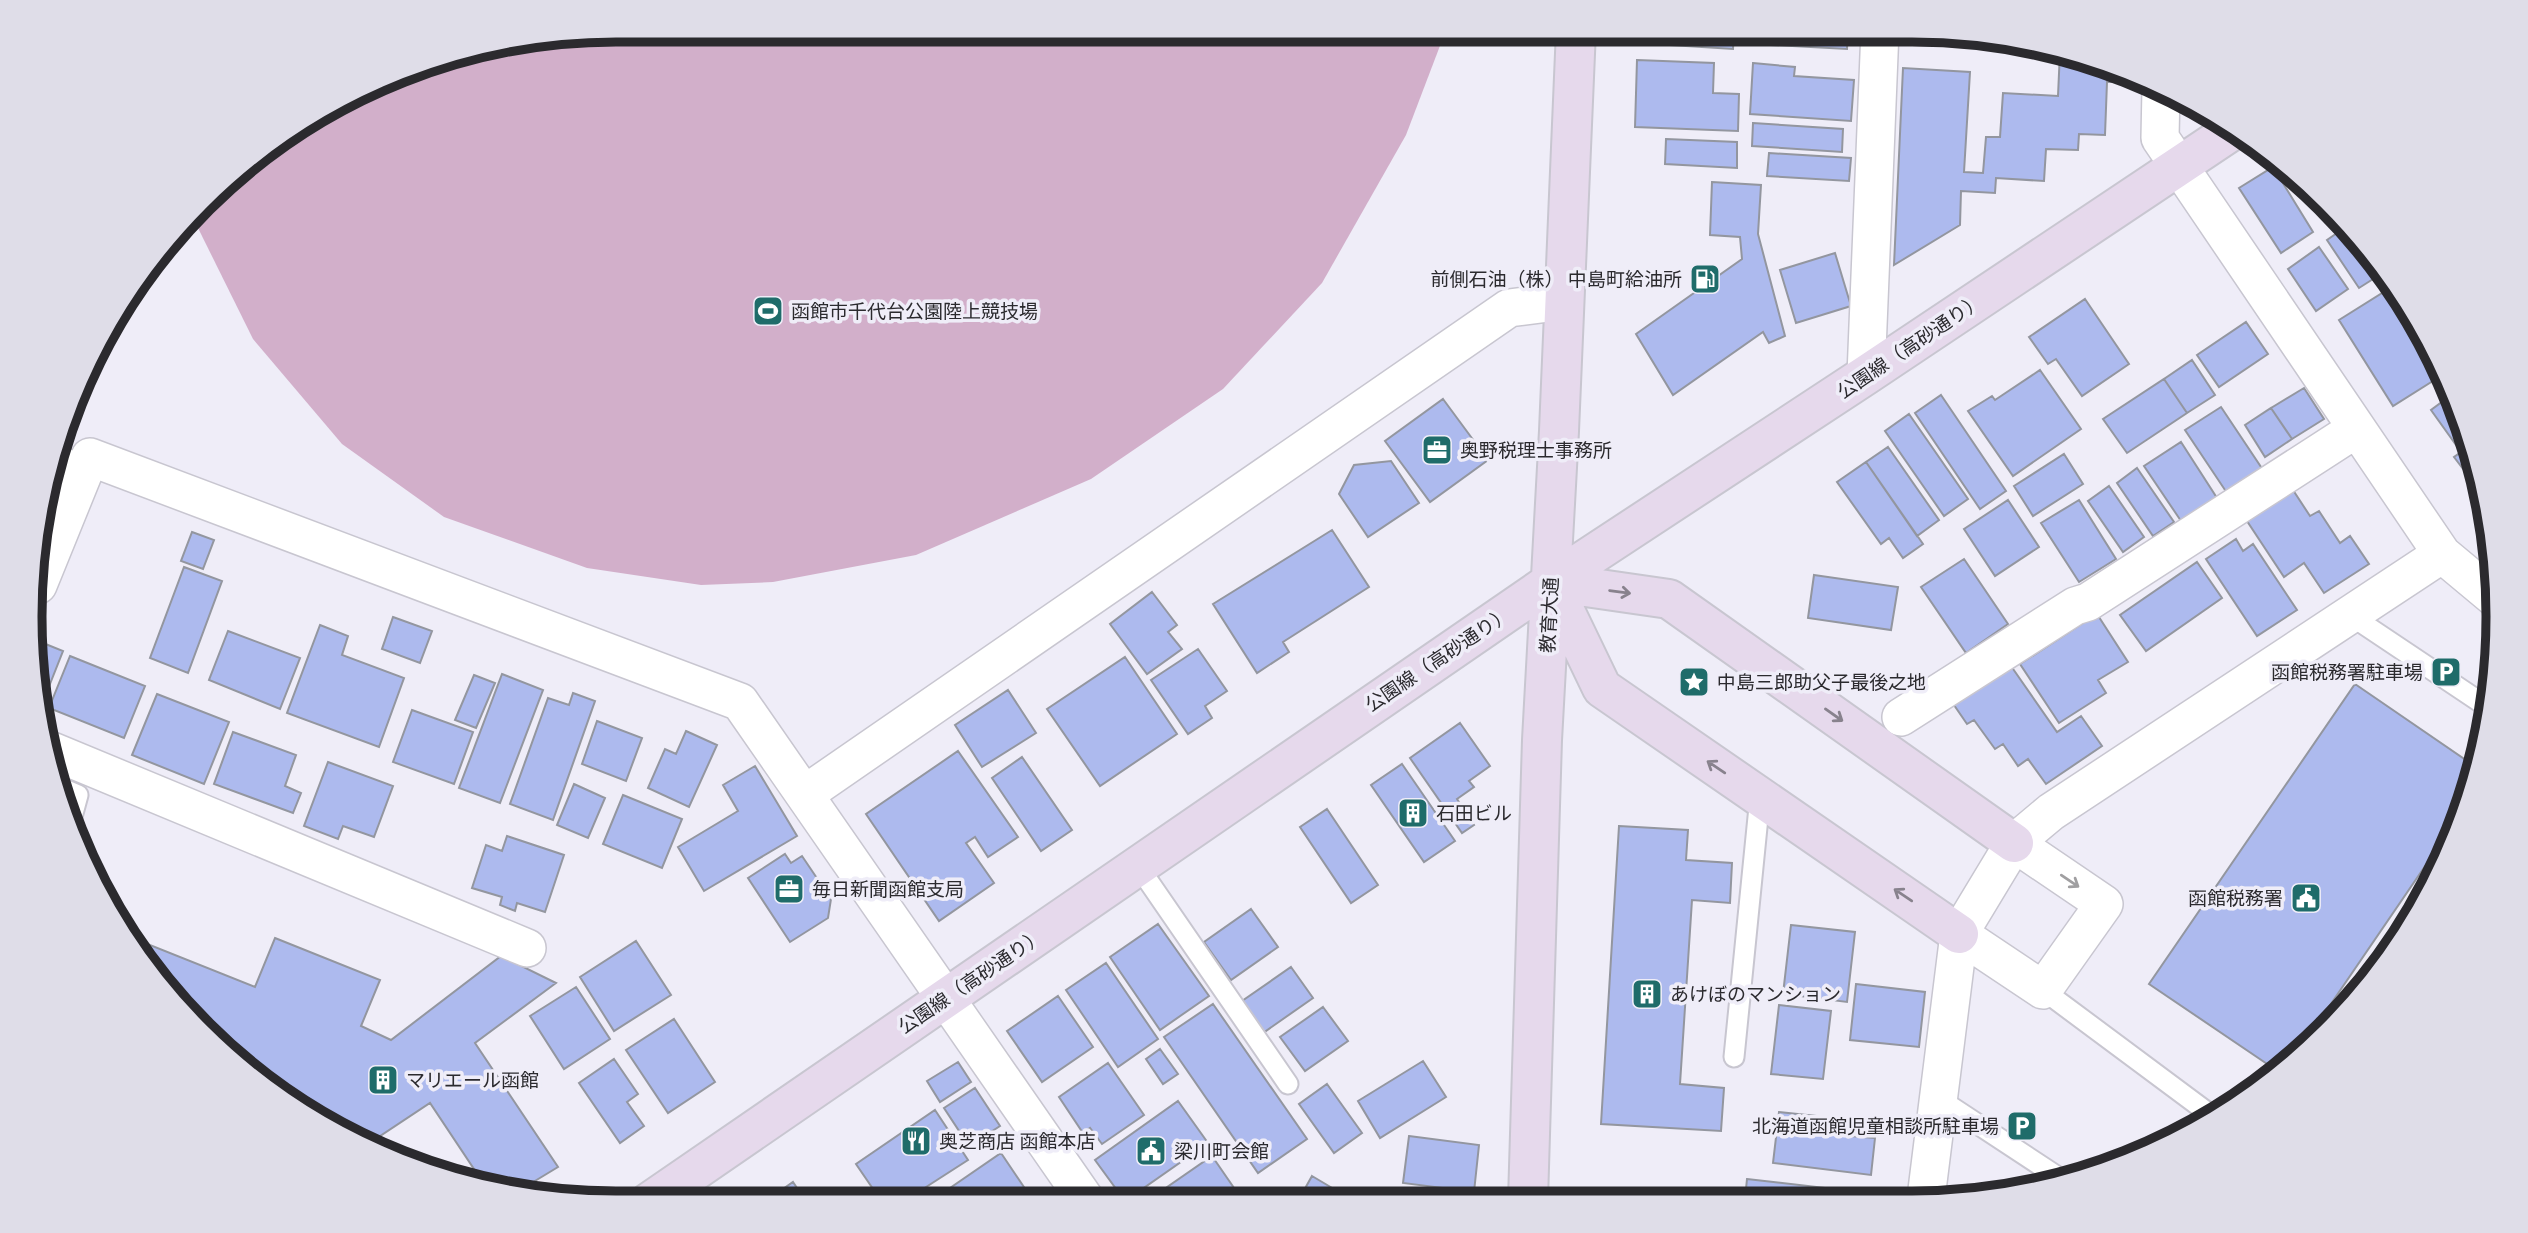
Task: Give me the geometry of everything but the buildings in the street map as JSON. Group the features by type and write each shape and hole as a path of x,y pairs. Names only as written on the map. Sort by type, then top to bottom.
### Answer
{"street":[{"name":"教育大通","path":"1528,1191 1542,740 1575,42"},
{"path":"1866,375 1880,42"},
{"path":"2161,99 2160,138 2442,554 2485,589"},
{"name":"公園線（高砂通り）","path":"665,1191 1551,582 2225,135"},
{"path":"805,794 1509,308 1564,301"},
{"path":"1900,717 2075,606 2088,602 2356,429"},
{"path":"45,557 71,460 90,457 740,702 1079,1191"},
{"path":"1927,1191 1959,934 2014,842 2051,812 2442,554"},
{"path":"1551,582 1669,599 2104,904 2043,990 1602,688 1551,582"},
{"path":"59,754 527,948"}],"lane":[{"path":"2350,615 2479,702"},
{"path":"69,791 78,794 75,807"},
{"path":"1734,1057 1760,797"},
{"path":"1138,866 1288,1084"},
{"path":"2043,990 2205,1110"},
{"path":"1938,1098 2052,1173"}],"shaded area":[{"name":"函館市千代台公園陸上競技場","path":"616,42 1441,42 1406,135 1322,283 1223,389 1091,479 916,555 773,582 701,585 587,568 444,517 342,444 253,339 198,224 210,210 267,161 297,139 362,101 432,72 504,53 542,47"}],"place":[{"name":"前側石油（株） 中島町給油所","path":"1705,279"},
{"name":"函館市千代台公園陸上競技場","path":"768,311"},
{"name":"奥野税理士事務所","path":"1437,450"},
{"name":"函館税務署駐車場","path":"2446,672"},
{"name":"中島三郎助父子最後之地","path":"1694,682"},
{"name":"石田ビル","path":"1413,813"},
{"name":"毎日新聞函館支局","path":"789,889"},
{"name":"函館税務署","path":"2306,898"},
{"name":"あけぼのマンション","path":"1647,994"},
{"name":"マリエール函館","path":"383,1080"},
{"name":"北海道函館児童相談所駐車場","path":"2022,1126"},
{"name":"奥芝商店 函館本店","path":"916,1141"},
{"name":"梁川町会館","path":"1151,1151"}]}
